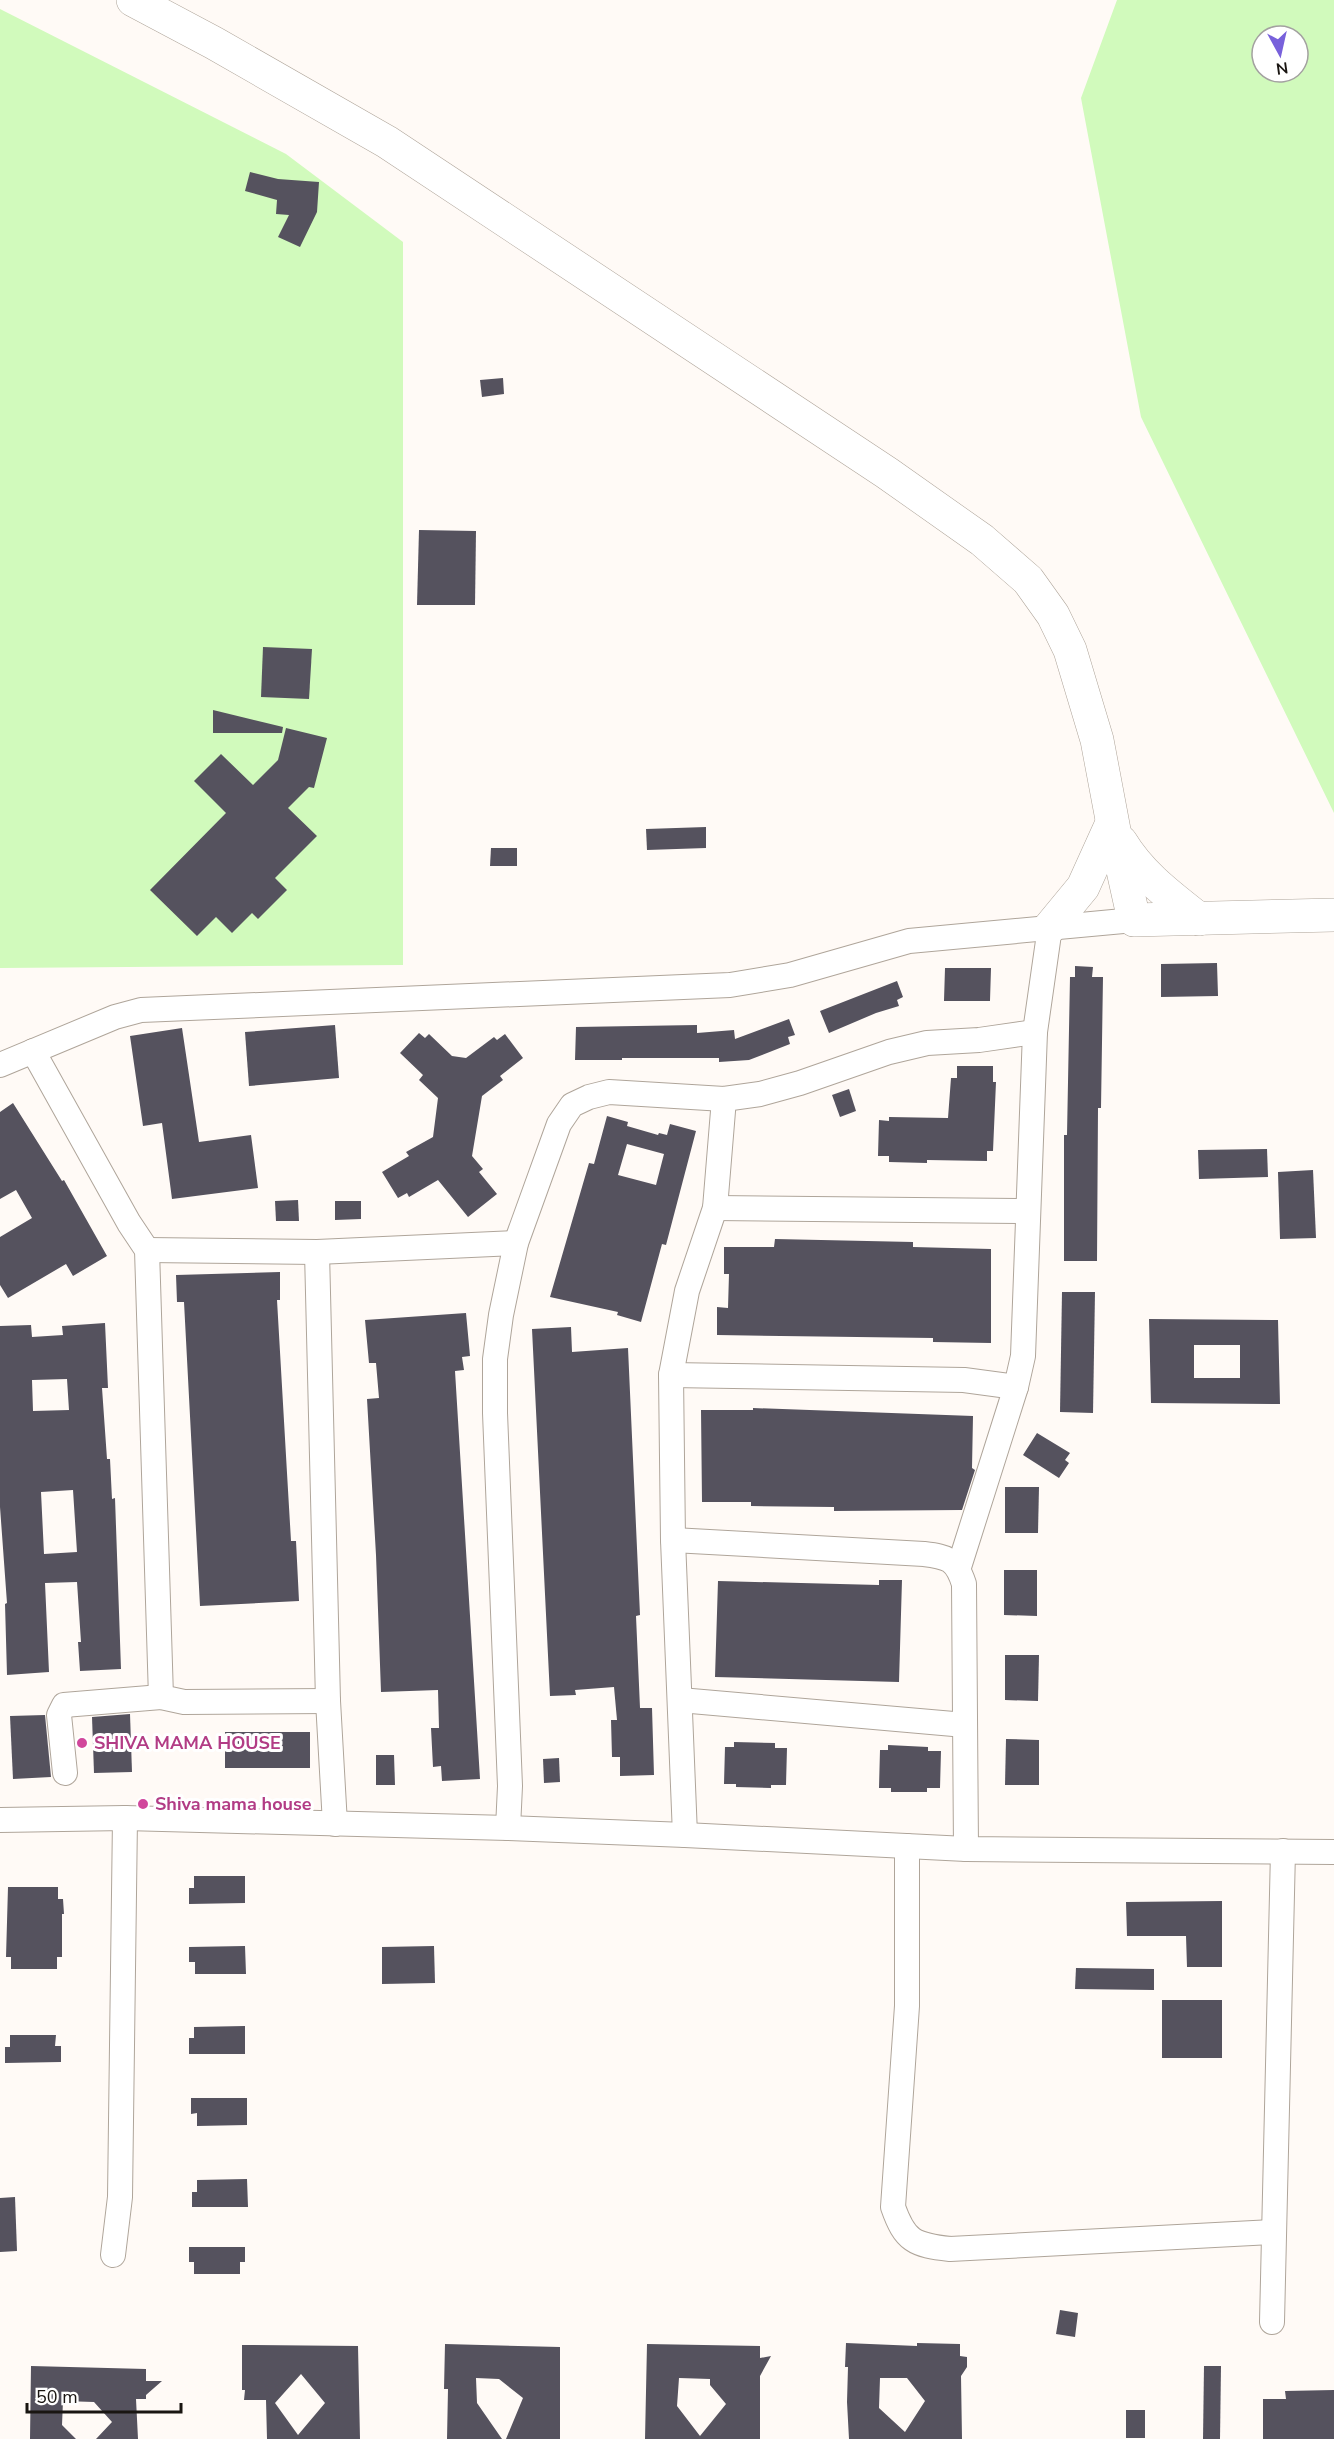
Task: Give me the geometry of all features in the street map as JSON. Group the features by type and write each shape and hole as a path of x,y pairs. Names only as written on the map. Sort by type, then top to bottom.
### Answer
{"street":[{"path":"134,0 387,142 887,473 982,540 1028,580 1053,615 1070,650 1097,740 1134,920"},
{"path":"1113,826 1132,860 1164,893 1199,919"},
{"path":"966,1849 964,1584 959,1567 1016,1387 1023,1356 1035,1032 1050,927 1083,887 1113,826"},
{"path":"0,1065 115,1017 141,1010 730,985 790,975 909,941 1134,920 1334,915"},
{"path":"508,1828 510,1786 495,1413 495,1359 501,1315 516,1243 559,1124 572,1105 589,1097 609,1092 724,1099 760,1094 800,1083 889,1052 927,1043 980,1040 1035,1032"},
{"path":"33,1052 129,1223 147,1250 161,1697"},
{"path":"685,1835 673,1540 671,1375 687,1291 715,1208 724,1099"},
{"path":"715,1208 1027,1211"},
{"path":"147,1250 317,1252 516,1243"},
{"path":"317,1252 328,1701 335,1824"},
{"path":"671,1375 964,1380 1016,1387"},
{"path":"673,1540 924,1554 944,1557 959,1567"},
{"path":"64,1773 59,1714 64,1705 161,1697 184,1702 328,1701"},
{"path":"680,1700 965,1725"},
{"path":"113,2255 120,2197 125,1818"},
{"path":"0,1820 125,1818 508,1828 966,1849 1334,1852"},
{"path":"907,1846 907,2006 893,2207 901,2228 910,2239 930,2247 950,2249 1274,2232"},
{"path":"1272,2322 1283,1851"}],"green space":[{"path":"1117,0 1334,0 1334,813 1141,417 1081,98"},
{"path":"0,9 286,154 403,242 403,965 0,968"}],"building":[{"path":"250,172 278,179 319,182 317,212 300,247 278,237 289,215 276,214 277,200 245,191"},
{"path":"503,378 504,394 482,397 480,380"},
{"path":"419,530 476,531 475,605 417,605"},
{"path":"263,647 312,649 309,699 261,697"},
{"path":"213,710 283,727 282,733 213,733"},
{"path":"286,728 327,738 314,788 309,787 288,808 317,836 275,878 287,890 258,919 252,913 232,933 216,917 197,936 150,890 226,813 194,781 221,754 253,785 278,760"},
{"path":"706,827 706,848 647,850 646,829"},
{"path":"491,848 517,848 517,866 490,866"},
{"path":"1217,963 1218,996 1161,997 1161,964"},
{"path":"1075,966 1093,967 1092,977 1103,977 1101,1108 1098,1108 1097,1261 1064,1261 1064,1135 1067,1135 1070,977 1075,977"},
{"path":"945,968 991,968 990,1001 944,1001"},
{"path":"897,981 903,997 897,1000 899,1006 829,1033 820,1011"},
{"path":"789,1019 795,1035 788,1037 790,1044 749,1060 719,1062 719,1058 622,1058 622,1060 575,1060 576,1027 697,1025 697,1033 734,1030 735,1039"},
{"path":"335,1025 339,1078 249,1086 245,1032"},
{"path":"182,1028 199,1142 251,1135 258,1188 172,1199 162,1123 143,1126 130,1036"},
{"path":"419,1033 425,1038 429,1034 452,1056 466,1058 494,1037 497,1040 505,1034 523,1058 500,1076 503,1080 482,1096 472,1156 483,1169 479,1172 497,1194 468,1217 438,1180 409,1197 407,1193 398,1198 382,1172 409,1156 406,1152 433,1137 438,1098 419,1080 423,1075 400,1053"},
{"path":"957,1066 993,1066 993,1082 996,1082 993,1151 987,1151 987,1161 889,1162 889,1156 878,1156 879,1120 889,1121 889,1117 948,1118 951,1078 957,1078"},
{"path":"849,1089 856,1111 840,1117 832,1095"},
{"path":"13,1103 62,1181 64,1180 107,1256 73,1276 66,1264 8,1298 0,1285 0,1237 32,1218 16,1190 0,1199 0,1112"},
{"path":"607,1116 628,1122 627,1126 658,1135 659,1133 667,1135 670,1124 696,1131 666,1245 662,1244 641,1322 617,1315 618,1312 550,1297 589,1163 594,1164","holes":["627,1144 664,1154 656,1185 618,1175"]},
{"path":"1267,1149 1268,1177 1199,1179 1198,1150"},
{"path":"1313,1170 1316,1238 1280,1239 1278,1172"},
{"path":"298,1200 299,1221 276,1221 275,1201"},
{"path":"335,1201 361,1201 361,1219 335,1220"},
{"path":"775,1239 913,1242 913,1247 991,1249 991,1343 933,1342 933,1338 717,1335 717,1307 728,1308 729,1274 724,1274 724,1247 774,1247"},
{"path":"280,1272 280,1300 277,1300 291,1541 296,1541 299,1601 200,1606 184,1302 177,1302 176,1275"},
{"path":"1062,1292 1095,1292 1093,1413 1060,1412"},
{"path":"466,1313 470,1356 462,1357 464,1370 455,1371 480,1779 442,1781 441,1766 433,1767 431,1728 439,1728 438,1690 381,1692 367,1399 379,1398 376,1363 369,1363 365,1320"},
{"path":"1149,1319 1278,1320 1280,1404 1151,1403","holes":["1194,1345 1240,1345 1240,1378 1194,1378"]},
{"path":"105,1323 108,1388 102,1388 107,1459 110,1459 112,1499 115,1498 121,1669 80,1671 78,1642 81,1642 77,1582 45,1583 49,1672 7,1675 5,1604 7,1603 0,1507 0,1326 31,1325 32,1337 63,1335 62,1326","holes":["67,1379 69,1410 33,1411 32,1380","73,1490 77,1552 44,1554 41,1492"]},
{"path":"571,1327 572,1352 628,1348 640,1615 636,1616 640,1708 652,1708 654,1775 620,1776 620,1757 612,1757 611,1720 617,1720 614,1687 575,1690 576,1695 550,1696 532,1329"},
{"path":"753,1408 973,1416 972,1468 975,1470 962,1510 834,1511 834,1507 751,1506 751,1502 702,1502 701,1410 753,1410"},
{"path":"1037,1433 1070,1453 1065,1460 1069,1463 1059,1478 1023,1455"},
{"path":"1005,1487 1039,1487 1038,1533 1005,1533"},
{"path":"1004,1570 1037,1570 1037,1616 1004,1615"},
{"path":"879,1580 902,1580 899,1682 715,1677 718,1581 879,1585"},
{"path":"1005,1655 1039,1655 1038,1701 1005,1700"},
{"path":"130,1714 132,1772 94,1773 92,1717"},
{"path":"45,1715 51,1777 13,1779 10,1716"},
{"path":"225,1732 310,1732 310,1768 225,1768"},
{"path":"1006,1739 1039,1740 1039,1785 1005,1785"},
{"path":"734,1742 775,1743 775,1748 787,1748 786,1785 771,1785 771,1788 736,1787 736,1784 724,1784 725,1747 734,1747"},
{"path":"888,1745 928,1747 928,1751 941,1751 940,1788 927,1788 927,1792 891,1792 891,1788 879,1788 880,1750 888,1750"},
{"path":"376,1755 394,1755 395,1785 376,1785"},
{"path":"559,1758 560,1782 544,1783 543,1759"},
{"path":"194,1876 245,1876 245,1903 189,1904 189,1888 194,1888"},
{"path":"8,1887 58,1887 58,1899 63,1899 64,1914 62,1914 62,1957 57,1957 57,1969 11,1969 11,1957 6,1957"},
{"path":"1222,1901 1222,1967 1187,1967 1186,1936 1127,1936 1126,1902"},
{"path":"245,1946 246,1974 195,1974 195,1962 189,1962 189,1947"},
{"path":"434,1946 435,1983 382,1984 382,1947"},
{"path":"1076,1968 1154,1969 1154,1990 1075,1989"},
{"path":"1162,2000 1222,2000 1222,2058 1162,2058"},
{"path":"245,2026 245,2054 189,2054 189,2038 194,2038 194,2027"},
{"path":"10,2035 56,2035 55,2046 61,2046 61,2062 5,2063 5,2047 10,2047"},
{"path":"191,2098 247,2098 247,2125 197,2126 197,2113 191,2114"},
{"path":"247,2179 248,2207 192,2207 192,2192 197,2192 197,2180"},
{"path":"15,2197 17,2251 0,2252 0,2198"},
{"path":"189,2247 245,2247 245,2262 240,2262 240,2274 194,2274 194,2262 189,2262"},
{"path":"1060,2310 1078,2313 1075,2337 1056,2334"},
{"path":"846,2343 917,2346 917,2343 960,2344 960,2356 967,2357 967,2367 961,2376 962,2439 849,2439 848,2367 845,2367","holes":["880,2378 907,2378 925,2401 905,2432 879,2408"]},
{"path":"445,2344 560,2347 560,2439 506,2439 523,2398 499,2379 476,2378 477,2403 502,2439 447,2439 448,2389 444,2389"},
{"path":"647,2344 760,2346 760,2358 771,2356 760,2376 760,2439 645,2439","holes":["679,2378 710,2379 710,2385 726,2404 700,2436 677,2406"]},
{"path":"242,2345 358,2346 360,2439 267,2439 266,2400 244,2400 245,2390 242,2390","holes":["301,2374 325,2403 298,2435 275,2403"]},
{"path":"31,2366 146,2369 146,2381 162,2381 146,2395 146,2399 136,2399 138,2439 96,2439 112,2422 94,2402 63,2401 62,2425 76,2439 30,2439"},
{"path":"1204,2366 1221,2366 1220,2439 1203,2439"},
{"path":"1334,2390 1334,2439 1263,2439 1263,2399 1286,2399 1285,2391"},
{"path":"1126,2410 1145,2410 1145,2438 1126,2438"}],"place":[{"name":"SHIVA MAMA HOUSE","path":"82,1743"},
{"name":"Shiva mama house","path":"143,1804"}]}
